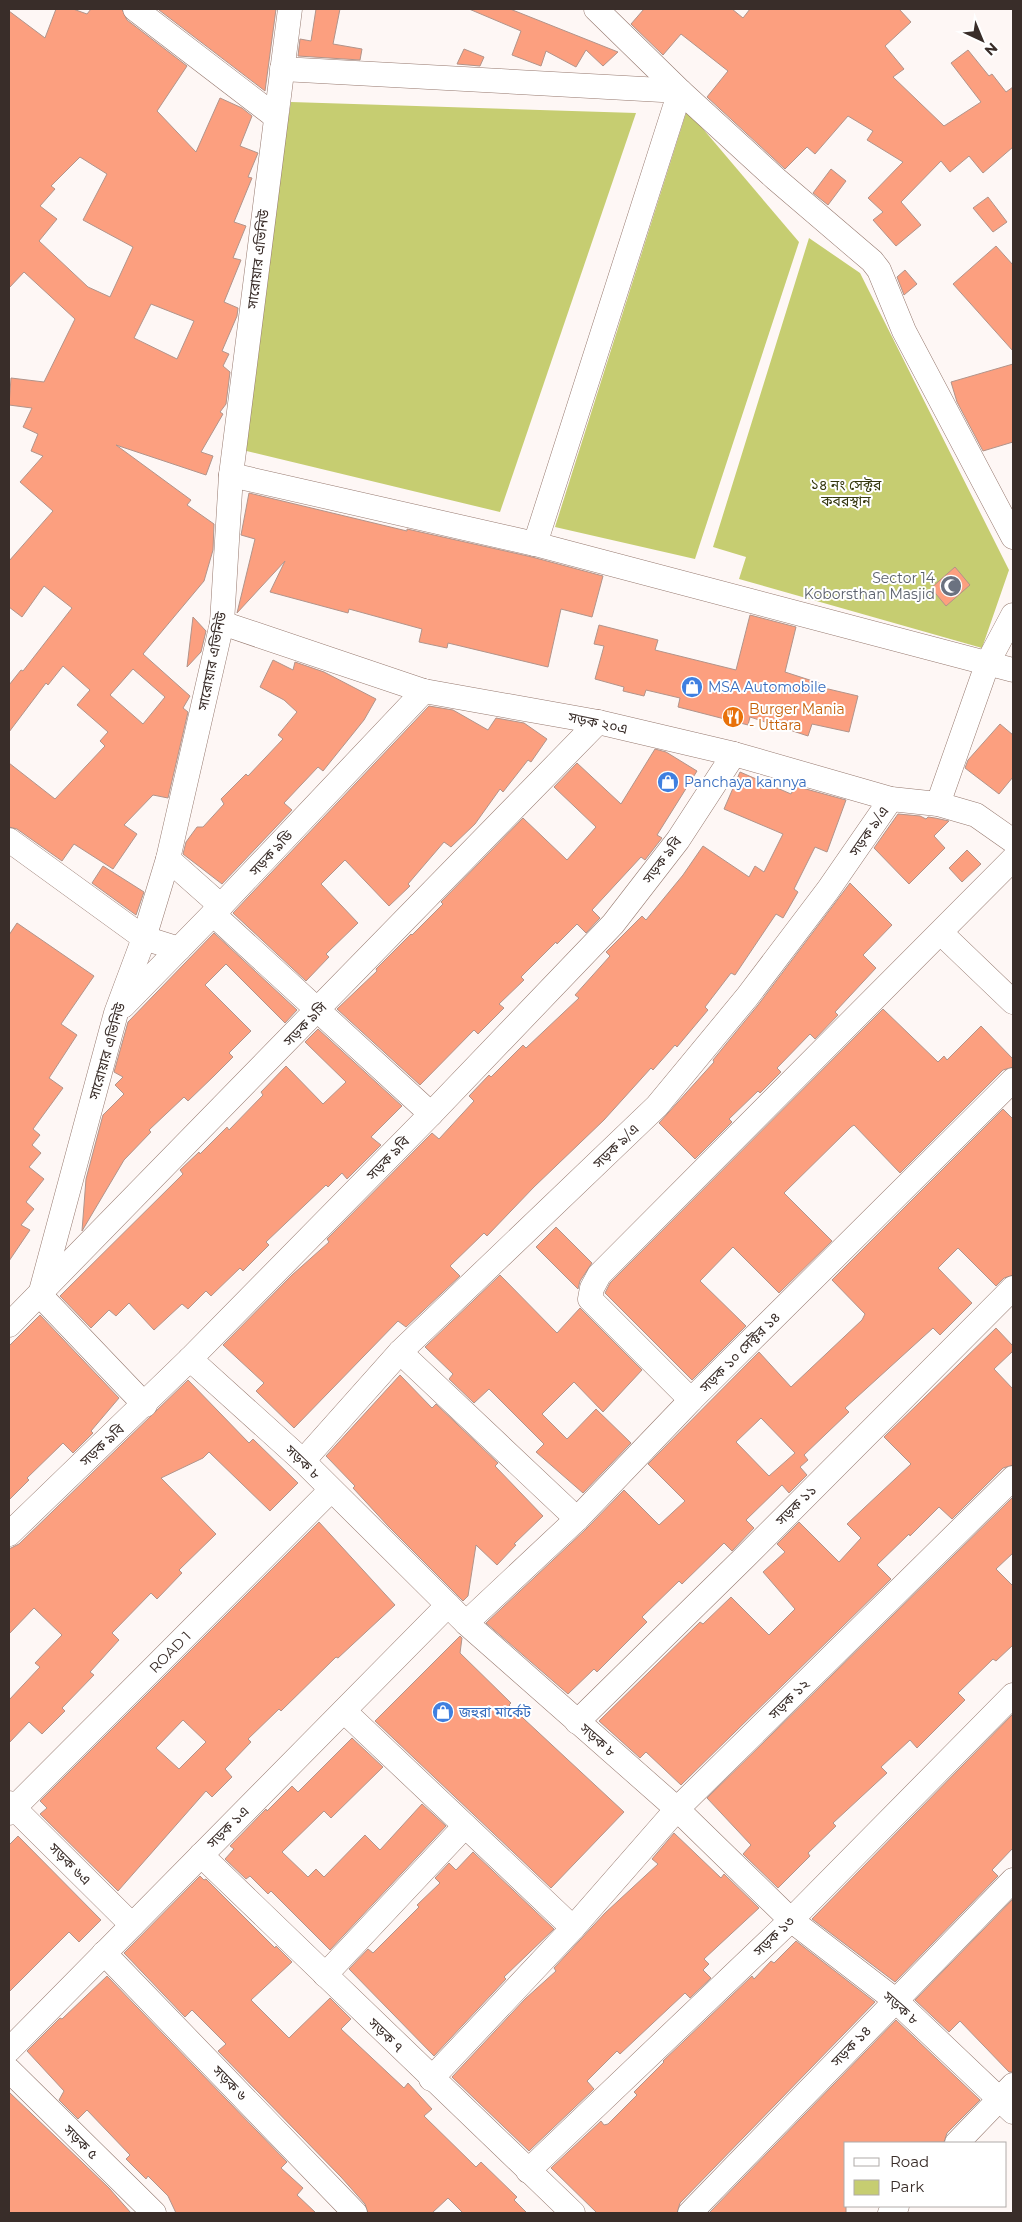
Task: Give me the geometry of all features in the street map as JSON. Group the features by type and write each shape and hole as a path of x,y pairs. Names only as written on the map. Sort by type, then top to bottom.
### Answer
{"street":[{"path":"135,9 276,118"},
{"name":"সারোয়ার এভিনিউ","path":"40,1295 116,1013 144,938 168,860 222,623 231,475 290,9"},
{"path":"596,9 680,91 776,179 872,261 879,270 904,330 1013,537"},
{"path":"282,69 680,91"},
{"path":"536,544 680,91"},
{"path":"231,475 536,544 1013,670"},
{"path":"938,804 988,662 1013,615"},
{"name":"সড়ক ২০এ","path":"222,623 424,691 598,722 734,754 891,799 938,804 976,815 1013,841"},
{"name":"সড়ক ৯ডি","path":"116,1013 179,950 424,691"},
{"name":"সড়ক ৯সি","path":"9,1325 319,1010 598,722"},
{"name":"সড়ক ৯বি","path":"9,1534 145,1405 431,1114 612,924 678,840 734,754"},
{"name":"সড়ক ৯/এ","path":"303,1461 400,1352 657,1106 747,997 828,890 891,799"},
{"path":"9,840 144,938 179,950"},
{"path":"691,1400 596,1306 590,1299 592,1288 600,1275 1013,859"},
{"path":"168,860 319,1010 431,1114"},
{"path":"941,933 1013,1002"},
{"name":"সড়ক ১০ সেক্টর ১৪","path":"466,1623 577,1519 691,1400 1013,1080"},
{"name":"সড়ক ১১","path":"577,1722 1013,1288"},
{"path":"40,1295 145,1405"},
{"path":"400,1352 577,1519"},
{"name":"সড়ক ৮","path":"190,1359 303,1461 466,1623 677,1809 791,1920 895,2000 1009,2099"},
{"name":"সড়ক ১২","path":"431,2079 573,1928 677,1809 1013,1478"},
{"name":"ROAD 1","path":"10,1808 331,1490"},
{"name":"সড়ক ১এ","path":"9,2050 448,1605"},
{"name":"সড়ক ১৩","path":"528,2170 791,1920 1013,1695"},
{"path":"344,1711 573,1928"},
{"name":"সড়ক ৬এ","path":"10,1808 132,1925"},
{"path":"325,1975 464,1826"},
{"name":"সড়ক ৭","path":"201,1855 431,2079 573,2213"},
{"name":"সড়ক ১৪","path":"690,2213 1013,1880"},
{"name":"সড়ক ৬","path":"104,1953 355,2213"},
{"name":"সড়ক ৫","path":"9,2070 154,2213"},
{"path":"958,2142 1009,2099"}],"green space":[{"path":"291,102 636,113 500,512 234,448"},
{"path":"687,110 799,242 695,559 555,527"},
{"name":"১৪ নং সেক্টর কবরস্থান","path":"809,238 860,273 1009,570 982,648 739,579 746,557 713,547"}],"building":[{"path":"56,9 73,9 87,14 91,9 122,9 127,20 187,66 157,111 196,152 220,98 242,108 252,116 240,146 258,153 248,177 252,178 234,222 246,226 233,258 241,260 224,302 238,308 237,316 222,351 229,354 223,366 230,372 226,404 220,412 223,414 201,452 213,456 206,475 116,445 191,500 187,505 214,524 213,550 204,581 143,654 190,696 183,708 188,712 168,798 153,795 124,825 137,834 113,869 74,844 62,861 17,829 9,827 9,763 55,799 105,746 100,741 108,732 77,705 90,690 63,666 48,685 46,683 9,732 9,685 21,670 23,671 72,608 44,586 22,617 9,607 9,561 53,511 20,482 43,456 31,451 38,434 23,427 32,408 9,405 11,378 44,382 75,319 24,272 9,288 9,11 45,38","holes":["80,157 107,174 83,220 133,247 110,297 88,287 39,241 57,219 40,206 55,189 51,186","151,304 194,321 177,359 134,338","133,669 165,697 143,724 110,695"]},
{"path":"276,9 265,91 159,10"},
{"path":"316,9 340,9 333,44 362,49 360,60 298,56 300,39 311,41"},
{"path":"469,9 510,9 618,52 603,66 586,50 576,67 546,51 541,66 512,55 521,31"},
{"path":"644,9 732,9 743,18 750,9 899,9 911,22 885,46 904,69 893,77 944,126 981,102 951,63 968,50 989,76 992,74 1006,92 1013,87 1013,147 983,173 969,156 950,172 941,161 901,202 921,225 896,246 873,220 883,212 868,198 903,162 867,140 873,131 848,116 815,154 807,147 785,169 707,97 728,71 681,34 663,55 631,24"},
{"path":"464,49 484,57 480,66 457,64"},
{"path":"831,169 846,181 828,205 813,193"},
{"path":"988,197 1007,222 993,232 973,208"},
{"path":"996,246 1013,265 1013,351 953,284"},
{"path":"905,270 917,284 904,295 897,277"},
{"path":"1013,364 1013,442 983,451 957,402 951,382"},
{"path":"249,493 407,531 407,529 532,557 603,576 592,617 561,609 548,667 448,643 447,648 419,642 422,629 349,609 348,613 270,592 285,561 237,613 255,539 241,535"},
{"name":"Sector 14 Koborsthan Masjid","path":"955,567 970,585 946,606 931,588"},
{"path":"750,615 796,627 785,672 825,685 824,688 858,696 849,732 812,724 808,736 750,717 748,725 678,707 680,698 646,690 644,696 623,691 624,687 595,679 604,646 594,644 599,625 658,640 655,650 736,670"},
{"path":"193,617 206,631 201,652 187,667"},
{"path":"273,660 293,670 295,662 324,672 376,699 364,720 323,771 318,767 284,803 292,810 222,884 183,854 186,842 197,827 203,827 224,804 221,799 246,774 248,776 283,739 278,735 297,712 284,700 260,687"},
{"path":"429,706 453,710 488,730 496,718 524,723 547,739 531,762 528,760 503,792 500,789 475,824 451,847 444,842 408,884 410,886 389,906 345,860 321,884 358,923 326,954 329,957 306,981 233,913"},
{"path":"1000,724 1013,735 1013,777 999,794 965,768 968,760"},
{"path":"655,749 666,752 697,771 657,835 662,838 645,860 641,857 592,910 600,918 586,933 577,924 557,944 556,942 521,977 524,980 499,1004 504,1008 478,1034 474,1030 420,1085 337,1009 443,904 441,902 523,818 567,860 596,827 554,787 577,763 621,804"},
{"path":"740,772 791,794 795,786 846,800 827,852 815,847 794,889 798,892 783,918 776,914 735,975 731,973 705,1007 708,1010 677,1047 675,1045 653,1070 651,1068 604,1120 534,1187 487,1236 484,1233 450,1266 460,1276 406,1327 398,1321 294,1428 256,1391 264,1383 223,1345 292,1275 329,1242 327,1239 432,1133 439,1139 474,1101 469,1096 489,1075 491,1077 523,1045 526,1048 579,998 575,995 610,956 606,952 642,916 646,920 683,875 703,846 749,877 755,866 764,872 783,834 724,809"},
{"path":"898,814 949,821 934,836 945,848 909,884 874,848"},
{"path":"967,850 981,864 962,882 949,868"},
{"path":"103,866 144,892 136,915 92,883"},
{"path":"850,883 892,925 863,955 876,968 835,1012 838,1015 815,1039 810,1034 777,1068 781,1072 729,1119 732,1122 695,1159 659,1123 714,1062 713,1060 758,1005"},
{"path":"17,923 94,976 61,1024 77,1035 49,1078 63,1088 33,1129 40,1135 32,1145 41,1153 29,1167 44,1179 26,1202 34,1209 21,1225 30,1230 9,1261 9,935"},
{"path":"214,933 297,1010 285,1023 226,964 205,985 251,1031 229,1053 233,1057 214,1076 188,1101 184,1097 149,1130 151,1132 124,1160 82,1231 86,1179 103,1115 124,1094 115,1085 123,1077 114,1072 128,1022"},
{"path":"883,1009 938,1062 944,1056 947,1060 981,1026 1013,1059 1013,1067 1003,1070 900,1173 854,1125 851,1127 784,1193 832,1241 779,1293 733,1247 700,1281 746,1326 692,1380 605,1293 610,1283"},
{"path":"318,1029 402,1106 371,1137 381,1145 347,1179 342,1173 328,1187 326,1185 266,1242 269,1245 243,1271 240,1268 211,1296 206,1291 188,1309 182,1304 154,1330 129,1303 116,1316 109,1310 91,1328 60,1296 183,1174 180,1170 199,1152 200,1154 227,1127 229,1130 263,1095 261,1092 286,1066 323,1104 346,1082 305,1042"},
{"path":"1003,1109 1013,1119 1013,1275 1004,1278 996,1286 958,1248 938,1268 972,1303 940,1335 933,1328 845,1408 849,1412 804,1455 808,1460 800,1467 807,1475 789,1493 782,1485 746,1520 754,1528 732,1551 724,1543 682,1584 679,1581 642,1617 647,1622 597,1672 594,1669 568,1694 486,1623 586,1529 624,1490 659,1525 685,1501 648,1464 759,1352 791,1387 862,1320 865,1314 832,1280","holes":["761,1418 795,1453 769,1476 736,1442"]},
{"path":"556,1227 592,1263 580,1281 578,1289 536,1247"},
{"path":"500,1275 557,1333 580,1308 642,1370 603,1412 574,1382 542,1414 567,1439 596,1409 631,1443 583,1493 536,1452 544,1444 489,1389 474,1403 449,1379 453,1374 425,1347"},
{"path":"40,1315 119,1398 91,1431 93,1433 73,1453 63,1443 27,1478 29,1480 9,1500 9,1346"},
{"path":"996,1328 1013,1346 1013,1351 994,1369 1013,1389 1013,1465 1003,1468 952,1519 939,1507 910,1536 909,1534 877,1565 891,1579 681,1785 646,1752 640,1758 599,1721 700,1622 703,1624 731,1597 769,1635 795,1609 763,1572 785,1552 777,1544 799,1522 839,1562 861,1538 847,1524 911,1464 884,1437"},
{"path":"400,1375 432,1408 436,1404 498,1463 495,1466 543,1516 514,1544 516,1545 497,1565 476,1545 468,1596 463,1601 388,1526 353,1488 355,1486 326,1456"},
{"path":"188,1380 249,1443 253,1439 298,1483 270,1511 209,1452 203,1458 161,1478 216,1534 179,1570 182,1573 157,1599 151,1593 112,1633 119,1640 90,1672 94,1675 62,1708 65,1711 42,1734 29,1722 9,1743 9,1700 40,1667 35,1663 62,1635 34,1608 9,1634 9,1549 19,1544"},
{"path":"1013,1497 1013,1553 996,1569 1013,1586 1013,1645 996,1661 993,1659 958,1693 965,1700 917,1748 910,1740 881,1767 887,1773 833,1823 836,1826 808,1853 810,1856 778,1888 743,1854 751,1845 707,1798"},
{"path":"319,1522 395,1605 338,1658 336,1657 281,1711 279,1709 248,1739 251,1742 225,1769 232,1777 212,1797 206,1791 118,1891 40,1814 47,1808 40,1801","holes":["183,1720 206,1742 179,1769 156,1748"]},
{"path":"460,1636 462,1638 460,1653 511,1703 509,1705 624,1812 551,1888 375,1721"},
{"path":"1013,1714 1013,1848 992,1870 998,1876 895,1982 812,1919"},
{"path":"352,1738 383,1767 331,1818 324,1811 282,1852 308,1877 316,1869 324,1877 365,1835 380,1850 422,1804 446,1826 330,1950 271,1891 268,1894 250,1876 246,1879 225,1859 234,1849 230,1846 266,1809 267,1811 292,1786 298,1792"},
{"path":"674,1833 721,1878 724,1874 759,1908 704,1959 709,1964 703,1970 711,1978 690,1998 685,1993 620,2054 617,2051 587,2081 594,2089 529,2151 452,2077 525,1999 556,1971 554,1968 605,1913 658,1864 652,1859"},
{"path":"18,1836 101,1920 79,1942 69,1932 9,1992 9,1845"},
{"path":"473,1852 554,1929 504,1977 506,1979 434,2056 349,1969 368,1949 373,1953 419,1907 417,1905 440,1883 435,1878 449,1863 456,1870"},
{"path":"200,1876 204,1880 206,1879 275,1948 276,1946 292,1962 251,2000 289,2038 330,1998 351,2019 341,2029 404,2088 408,2083 432,2109 424,2116 476,2167 481,2162 517,2197 514,2200 527,2213 463,2213 448,2198 432,2213 368,2213 365,2204 341,2177 218,2051 226,2044 192,2010 185,2017 124,1953"},
{"path":"1013,1899 1013,2072 1009,2072 960,2021 949,2032 915,2000"},
{"path":"796,1941 875,2002 680,2203 677,2213 597,2213 551,2168 601,2121 604,2125 608,2124 637,2095 634,2092 663,2061 752,1976 754,1979 771,1961 774,1963"},
{"path":"107,1976 287,2162 281,2168 303,2188 297,2195 316,2213 176,2213 168,2196 148,2176 146,2179 126,2159 130,2155 87,2110 78,2119 59,2100 64,2091 27,2051 60,2018 62,2019"},
{"path":"896,2020 980,2100 947,2133 944,2142 844,2142 844,2207 846,2207 846,2213 709,2213"},
{"path":"9,2092 109,2188 131,2213 9,2213"}],"place":[{"name":"Sector 14 Koborsthan Masjid","path":"951,586"},
{"name":"MSA Automobile","path":"692,687"},
{"name":"Burger Mania - Uttara","path":"733,717"},
{"name":"Panchaya kannya","path":"668,782"},
{"name":"জহুরা মার্কেট","path":"443,1712"}]}
